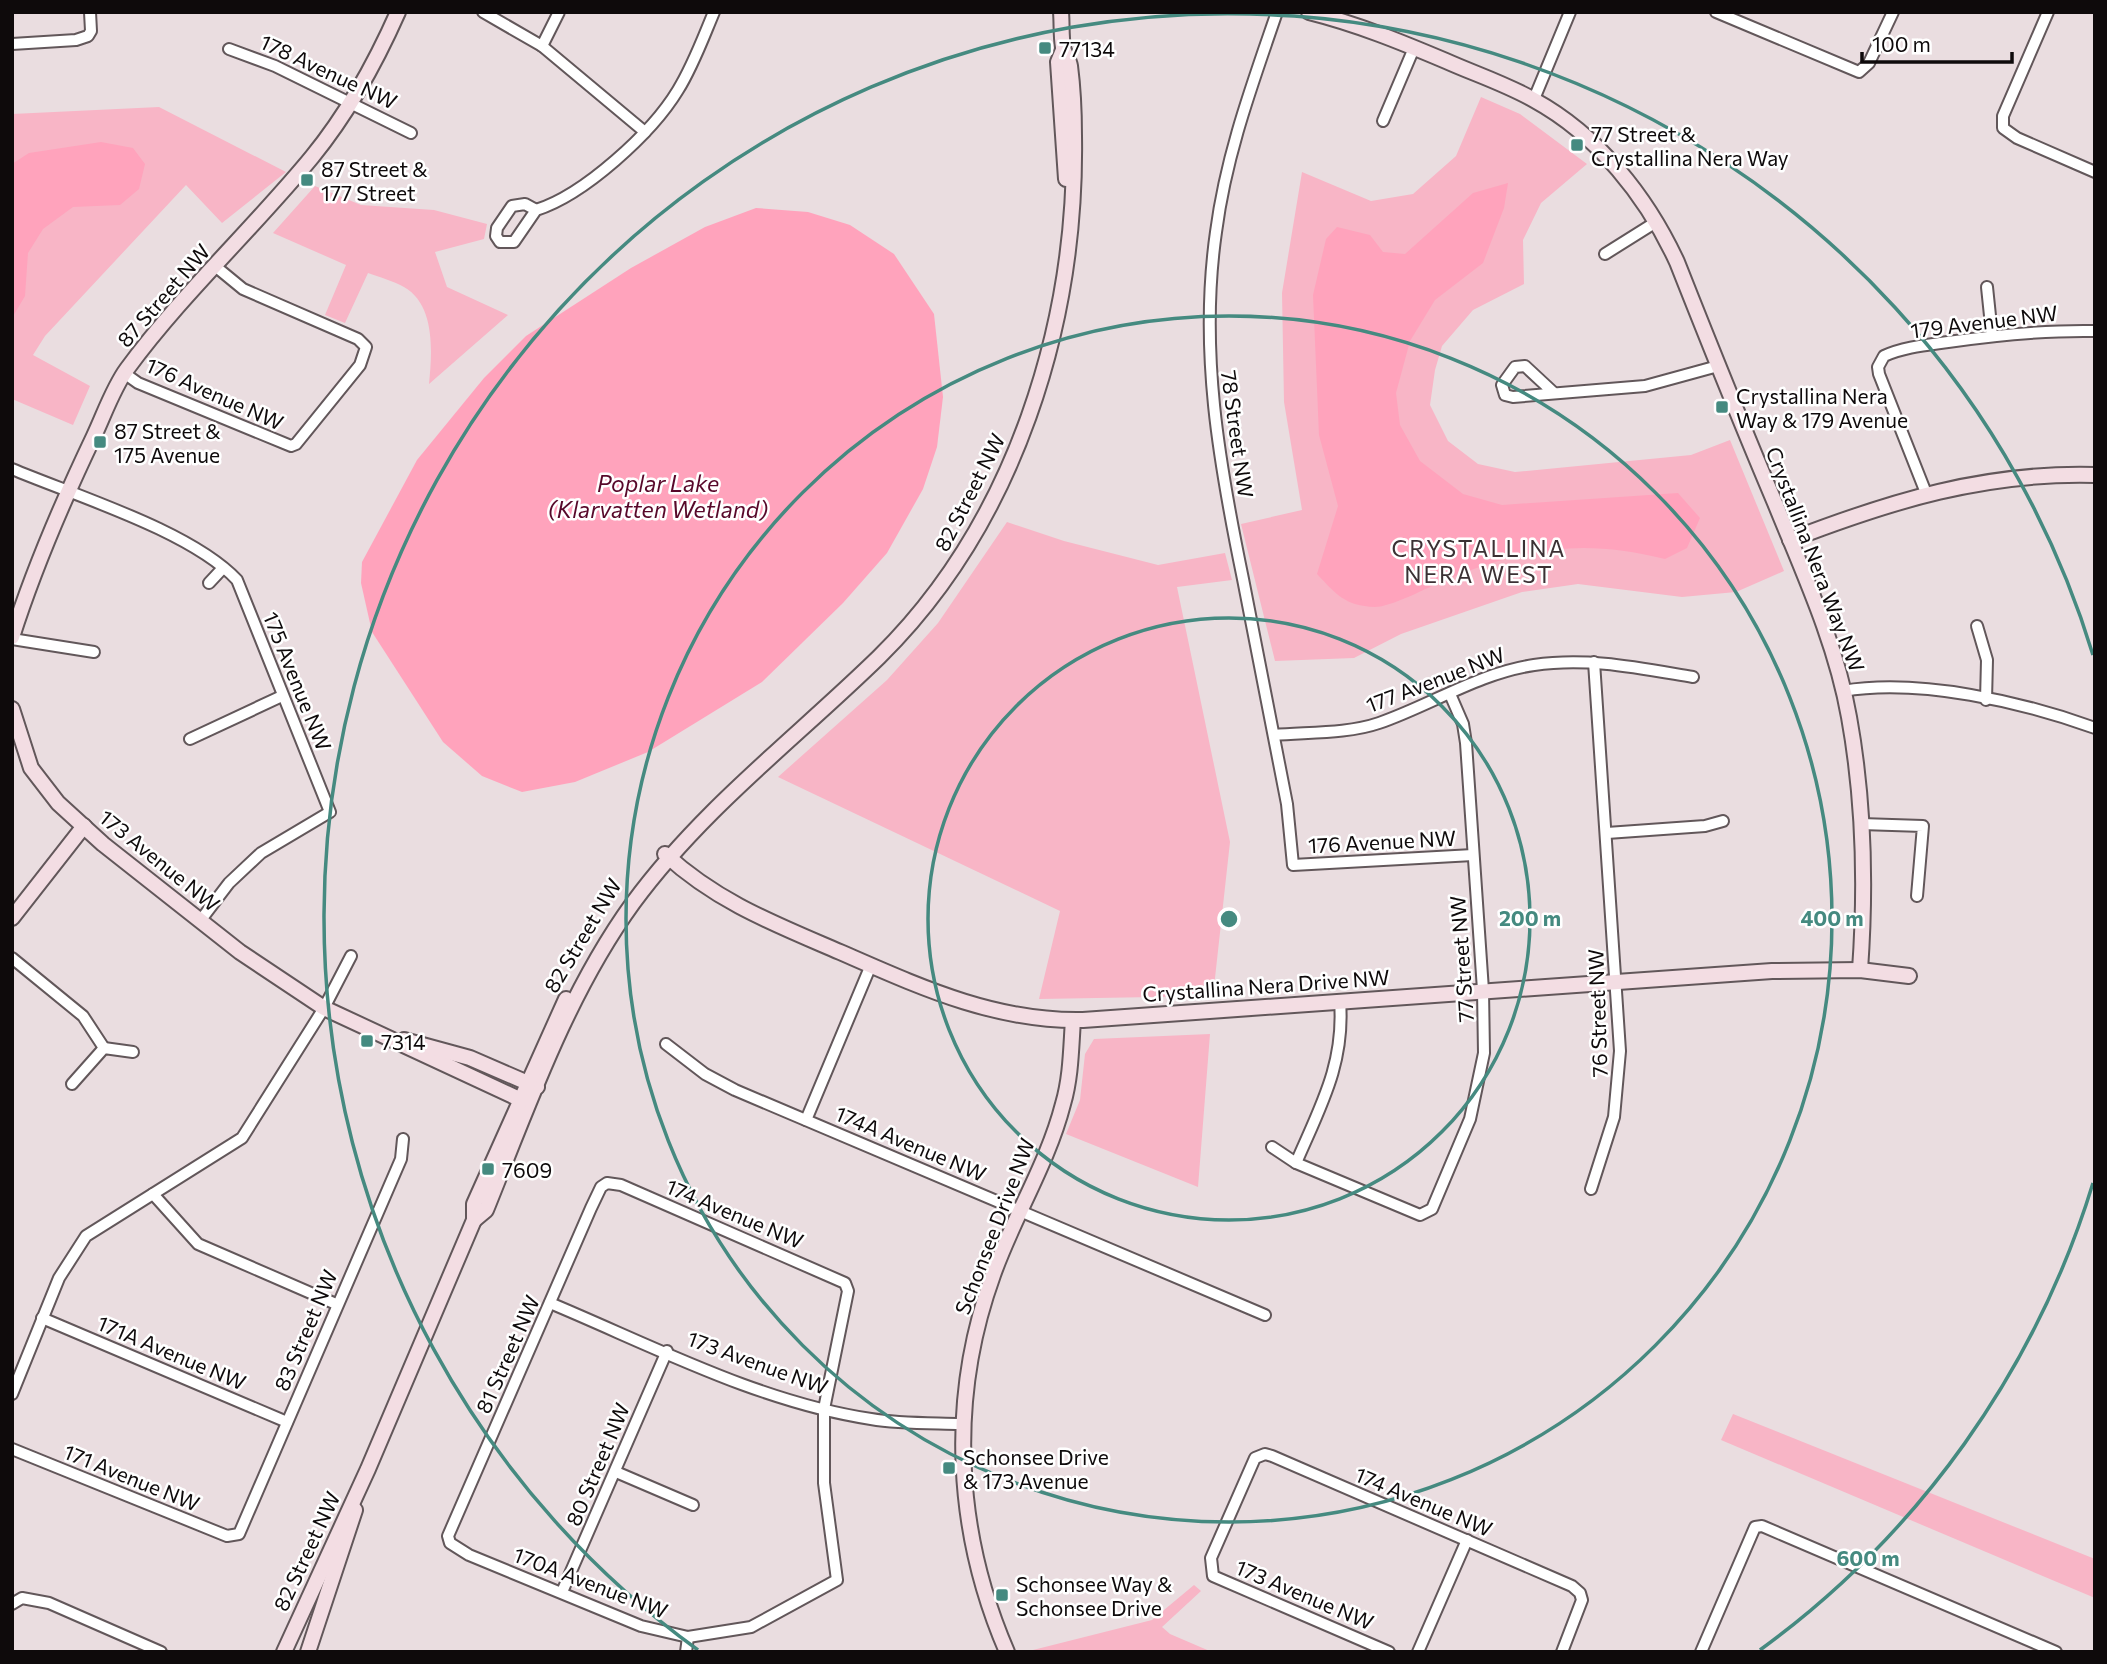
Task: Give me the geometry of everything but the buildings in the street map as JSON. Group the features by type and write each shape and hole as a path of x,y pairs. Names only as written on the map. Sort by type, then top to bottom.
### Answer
{"street":[{"path":"12,44 88,36 91,31 90,12"},
{"name":"87 Street NW","path":"94,652 12,638 24,598 68,492 124,373 156,332 312,156 352,102 380,53 398,12"},
{"path":"483,12 542,47 645,132"},
{"path":"542,47 559,12"},
{"path":"536,210 592,178 645,132 680,88 714,12"},
{"name":"82 Street NW","path":"284,1652 368,1469 474,1220 474,1204 602,952 667,856 903,632 953,569 1008,467 1038,391 1058,308 1069,222 1058,62 1063,50 1061,12"},
{"name":"78 Street NW","path":"1277,12 1240,116 1221,196 1211,270 1208,350 1221,467 1287,804 1293,864"},
{"name":"Crystallina Nera Way NW","path":"1309,12 1414,48 1534,99 1566,121 1595,146 1620,172 1656,222 1677,262 1790,540 1824,628 1843,691 1865,887 1860,970"},
{"path":"1534,99 1570,12"},
{"path":"1716,12 1732,15 1850,70 1864,71 1892,12"},
{"path":"2048,12 2003,116 2003,128 2017,138 2095,172"},
{"path":"1383,121 1414,48"},
{"name":"178 Avenue NW","path":"229,49 352,102 411,133"},
{"path":"1605,254 1656,222"},
{"name":"176 Avenue NW","path":"124,373 138,383 291,446 360,365 366,347 358,339 243,289 215,266"},
{"path":"1987,287 1992,335"},
{"name":"179 Avenue NW","path":"1926,493 1879,374 1880,361 1884,356 1992,335 2062,330 2095,331"},
{"path":"1554,393 1525,366 1515,367 1502,385 1503,392 1508,397 1645,386 1718,366"},
{"name":"175 Avenue NW","path":"12,469 175,537 237,580 330,812 261,853 229,883 200,921"},
{"path":"1790,540 1877,507 1926,493 2040,476 2095,475"},
{"path":"209,583 223,568"},
{"path":"1977,626 1987,660 1986,700"},
{"name":"177 Avenue NW","path":"1274,735 1377,724 1511,670 1557,662 1594,662 1693,677"},
{"name":"76 Street NW","path":"1591,1189 1614,1117 1620,1051 1594,662"},
{"path":"1843,691 1892,687 1986,700 2095,729"},
{"name":"77 Street NW","path":"1296,1163 1415,1214 1427,1213 1435,1202 1474,1105 1484,1053 1483,990 1466,743 1450,694"},
{"path":"190,739 282,696"},
{"name":"173 Avenue NW","path":"12,709 31,768 58,803 200,921 324,1008 525,1102"},
{"path":"1607,833 1705,826 1723,821"},
{"path":"1860,824 1923,826 1917,896"},
{"path":"12,918 84,826"},
{"name":"176 Avenue NW","path":"1293,864 1473,855"},
{"name":"Crystallina Nera Drive NW","path":"667,856 727,902 968,1004 1020,1016 1073,1020 1772,971 1860,970 1909,976"},
{"path":"12,1394 59,1278 86,1236 242,1138 324,1008 351,956"},
{"path":"12,958 83,1016 104,1048 133,1052"},
{"path":"806,1120 872,965"},
{"path":"1272,1147 1296,1163 1336,1069 1342,1043 1340,1001"},
{"name":"Schonsee Drive NW","path":"1007,1652 974,1556 961,1424 978,1319 993,1273 1063,1105 1073,1020"},
{"name":"173 Avenue NW","path":"369,1030 470,1058 533,1085"},
{"name":"174A Avenue NW","path":"666,1044 723,1084 1265,1315"},
{"path":"72,1084 104,1048"},
{"name":"83 Street NW","path":"239,1534 336,1304 401,1159 403,1139"},
{"name":"174 Avenue NW","path":"607,1183 621,1185 845,1283 848,1292 824,1409"},
{"name":"81 Street NW","path":"450,1543 449,1536 596,1198 607,1183"},
{"path":"153,1194 198,1244 336,1304"},
{"name":"173 Avenue NW","path":"550,1304 738,1382 824,1409 872,1420 961,1424"},
{"name":"171A Avenue NW","path":"43,1318 287,1422"},
{"name":"80 Street NW","path":"562,1592 667,1352"},
{"name":"170A Avenue NW","path":"450,1543 469,1555 641,1626 688,1637 751,1627 837,1580 824,1482 824,1409"},
{"name":"171 Avenue NW","path":"12,1449 227,1536 239,1534"},
{"name":"174 Avenue NW","path":"1210,1570 1211,1558 1255,1458 1265,1454 1577,1589 1581,1596 1580,1607 1562,1652"},
{"name":"82 Street NW","path":"309,1652 330,1595 368,1469"},
{"path":"616,1472 693,1505"},
{"path":"1702,1652 1743,1552 1755,1527 1762,1526 2056,1652"},
{"path":"1419,1652 1467,1540"},
{"name":"173 Avenue NW","path":"1210,1570 1217,1579 1389,1652"},
{"path":"12,1604 22,1598 49,1603 160,1652"},
{"path":"686,1652 688,1637"}],"shaded area":[{"path":"1481,97 1520,114 1587,164 1541,203 1523,240 1524,284 1473,310 1442,346 1430,405 1448,441 1478,464 1515,472 1691,455 1730,440 1784,571 1736,592 1682,597 1578,584 1522,592 1401,634 1354,658 1275,661 1241,524 1302,510 1284,402 1282,293 1302,172 1371,201 1413,194 1456,156"},
{"path":"159,107 286,172 222,223 186,185 45,336 33,355 90,386 73,425 12,399 12,114"},
{"path":"315,186 361,205 434,210 487,224 484,239 435,252 447,287 508,315 429,384 431,345 427,318 414,295 404,287 368,273 345,323 325,315 346,265 273,233"},
{"path":"1007,522 1064,541 1158,565 1225,553 1232,580 1177,587 1230,842 1213,996 1039,999 1060,911 778,777 887,680 938,623"},
{"path":"1210,1034 1198,1187 1066,1134 1080,1100 1085,1054 1094,1039"},
{"path":"1733,1414 2095,1559 2095,1598 1721,1440"},
{"path":"1194,1585 1201,1591 1162,1627 1170,1634 1212,1652 1029,1651 1152,1620"}],"water":[{"path":"101,142 133,148 145,164 139,189 120,205 73,207 43,229 28,253 25,296 12,318 12,164 29,153"},
{"path":"1508,183 1504,208 1483,263 1435,300 1410,341 1396,393 1400,425 1420,461 1463,494 1502,505 1678,493 1700,518 1687,548 1665,559 1607,549 1554,550 1501,560 1382,606 1356,604 1336,593 1317,574 1338,506 1319,435 1313,295 1326,239 1337,227 1370,235 1383,252 1405,254 1473,193"},
{"name":"Poplar Lake (Klarvatten Wetland)","path":"756,208 808,212 850,225 894,254 934,314 943,397 937,447 923,489 887,553 843,603 762,682 648,752 575,782 522,792 482,776 443,742 372,632 361,583 362,562 417,460 484,378 526,336 631,268 705,227"}],"place":[{"name":"77134","path":"1045,48"},
{"name":"77 Street & Crystallina Nera Way","path":"1577,145"},
{"name":"87 Street & 177 Street","path":"307,180"},
{"name":"Crystallina Nera Way & 179 Avenue","path":"1722,407"},
{"name":"87 Street & 175 Avenue","path":"100,442"},
{"name":"7314","path":"367,1041"},
{"name":"7609","path":"488,1169"},
{"name":"Schonsee Drive & 173 Avenue","path":"949,1468"},
{"name":"Schonsee Way & Schonsee Drive","path":"1002,1595"}],"district":[{"name":"CRYSTALLINA NERA WEST","path":"1479,561"}]}
